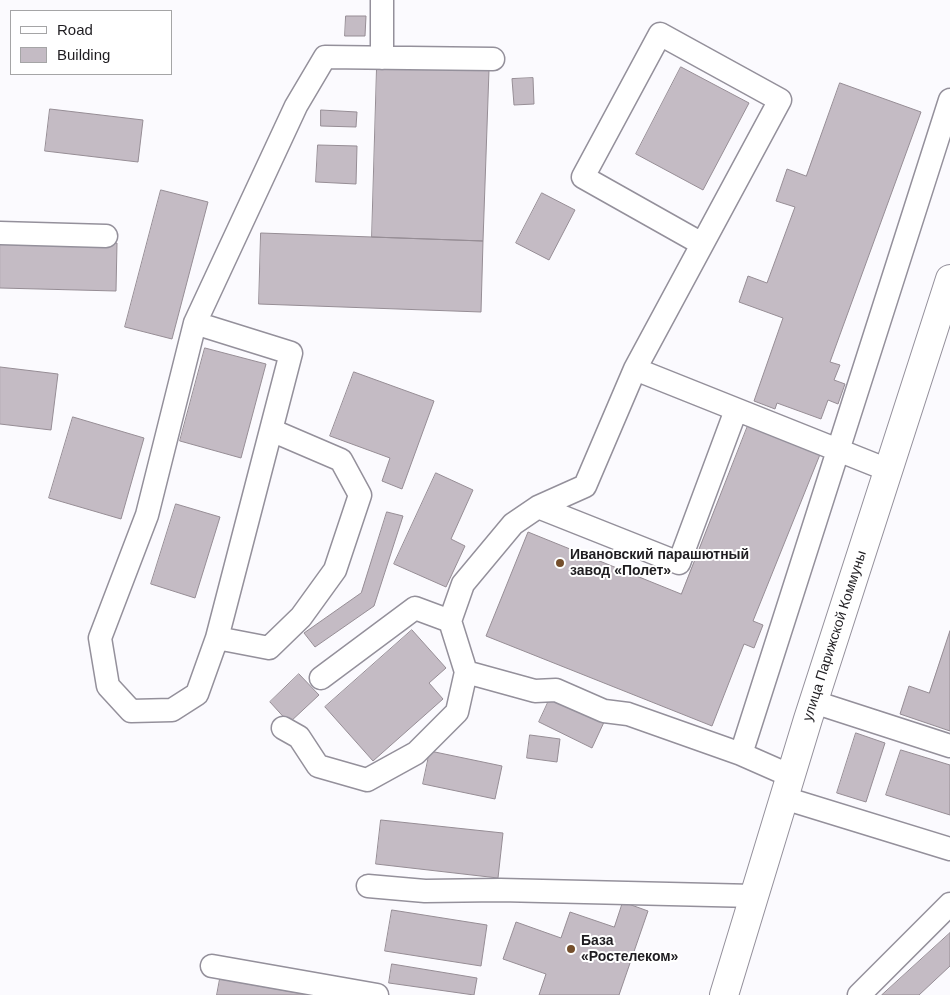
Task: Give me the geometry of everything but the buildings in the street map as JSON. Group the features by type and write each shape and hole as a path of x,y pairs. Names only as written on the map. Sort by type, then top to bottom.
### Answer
{"main road":[{"name":"улица Парижской Коммуны","path":"724,995 814,702 950,279"}],"lane":[{"path":"382,0 382,58"},
{"path":"283,728 298,737 318,766 367,780 416,753 457,712 466,672 450,621 462,584 514,524 538,508 585,486 635,369 780,100 660,34 584,178 702,244"},
{"path":"195,323 291,353 217,638 197,694 172,710 131,711 108,686 100,638 147,516 195,323 296,106 325,57 494,59"},
{"path":"741,754 950,100"},
{"path":"0,233 106,236"},
{"path":"635,369 888,470"},
{"path":"538,508 679,563 736,410"},
{"path":"217,638 269,648 302,616 335,570 360,495 341,460 271,430"},
{"path":"321,678 415,608 450,621"},
{"path":"466,672 535,691 556,690 604,711 628,714 741,754 788,787 950,849"},
{"path":"814,702 950,746"},
{"path":"368,886 425,891 500,890 754,896"},
{"path":"860,995 950,904"},
{"path":"212,966 377,995"}],"place":[{"name":"Ивановский парашютный завод «Полет»","path":"560,563"},
{"name":"База «Ростелеком»","path":"571,949"}]}
